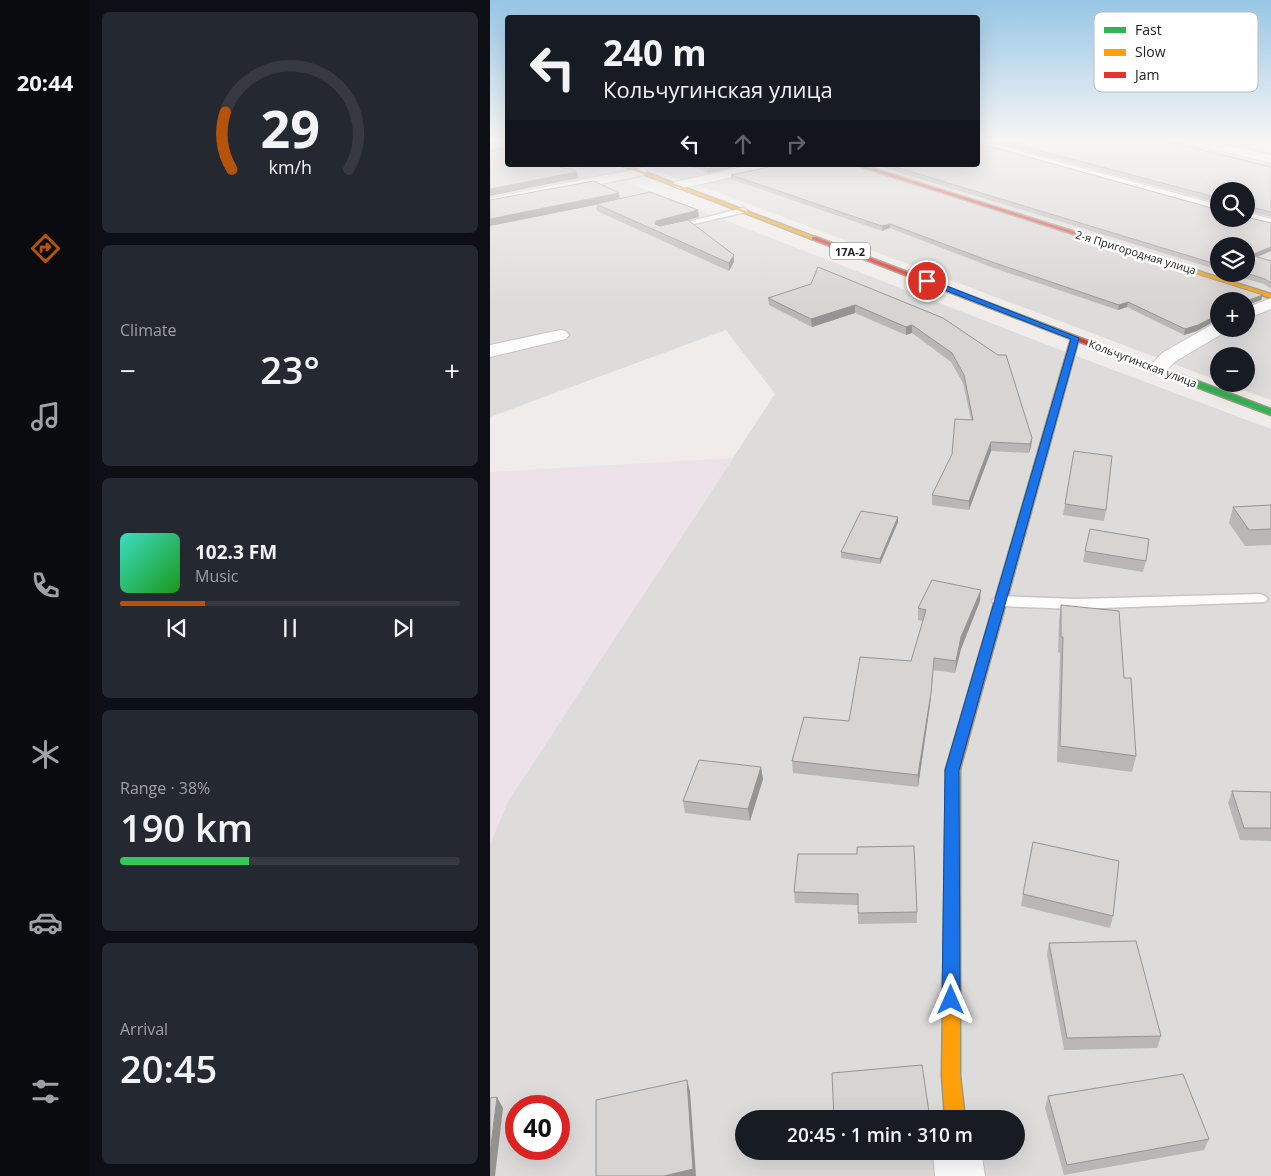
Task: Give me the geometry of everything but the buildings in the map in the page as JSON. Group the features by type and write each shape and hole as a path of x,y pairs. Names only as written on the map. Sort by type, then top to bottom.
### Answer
{"street":[{"path":"490,202 526,195"},
{"name":"Кольчугинская улица","path":"704,195 1271,412"},
{"name":"2-я Пригородная улица","path":"953,195 1271,296"},
{"path":"1170,195 1210,206"},
{"path":"1255,219 1271,223"},
{"path":"1255,310 1271,303"},
{"path":"1157,369 1169,357 1210,333"},
{"path":"490,351 560,335"},
{"path":"954,1110 951,1076 952,770 1075,338"},
{"path":"959,1160 960,1176"}],"lane":[{"path":"661,230 743,210"},
{"path":"1000,602 1076,604 1260,599"}],"shaded area":[{"path":"490,195 659,195 1271,429 1271,1176 490,1176 490,844 508,801 775,394 726,330 490,417"},
{"path":"724,195 1210,195 1210,227 1255,227 1255,195 1271,195 1271,400 1248,392 1255,392 1255,347 1210,347 1210,378"},
{"path":"733,458 508,801 490,844 490,472"}],"traffic: fast":[{"path":"1173,375 1271,412"}],"traffic: slow":[{"path":"701,195 814,238"},
{"path":"1085,236 1271,296"},
{"path":"953,769 951,1076 954,1110"}],"traffic: jam":[{"path":"953,195 1085,236"},
{"path":"814,238 1173,375"},
{"path":"953,769 1075,338"}],"route":[{"path":"927,281 1075,338 952,770 951,1000"}]}
